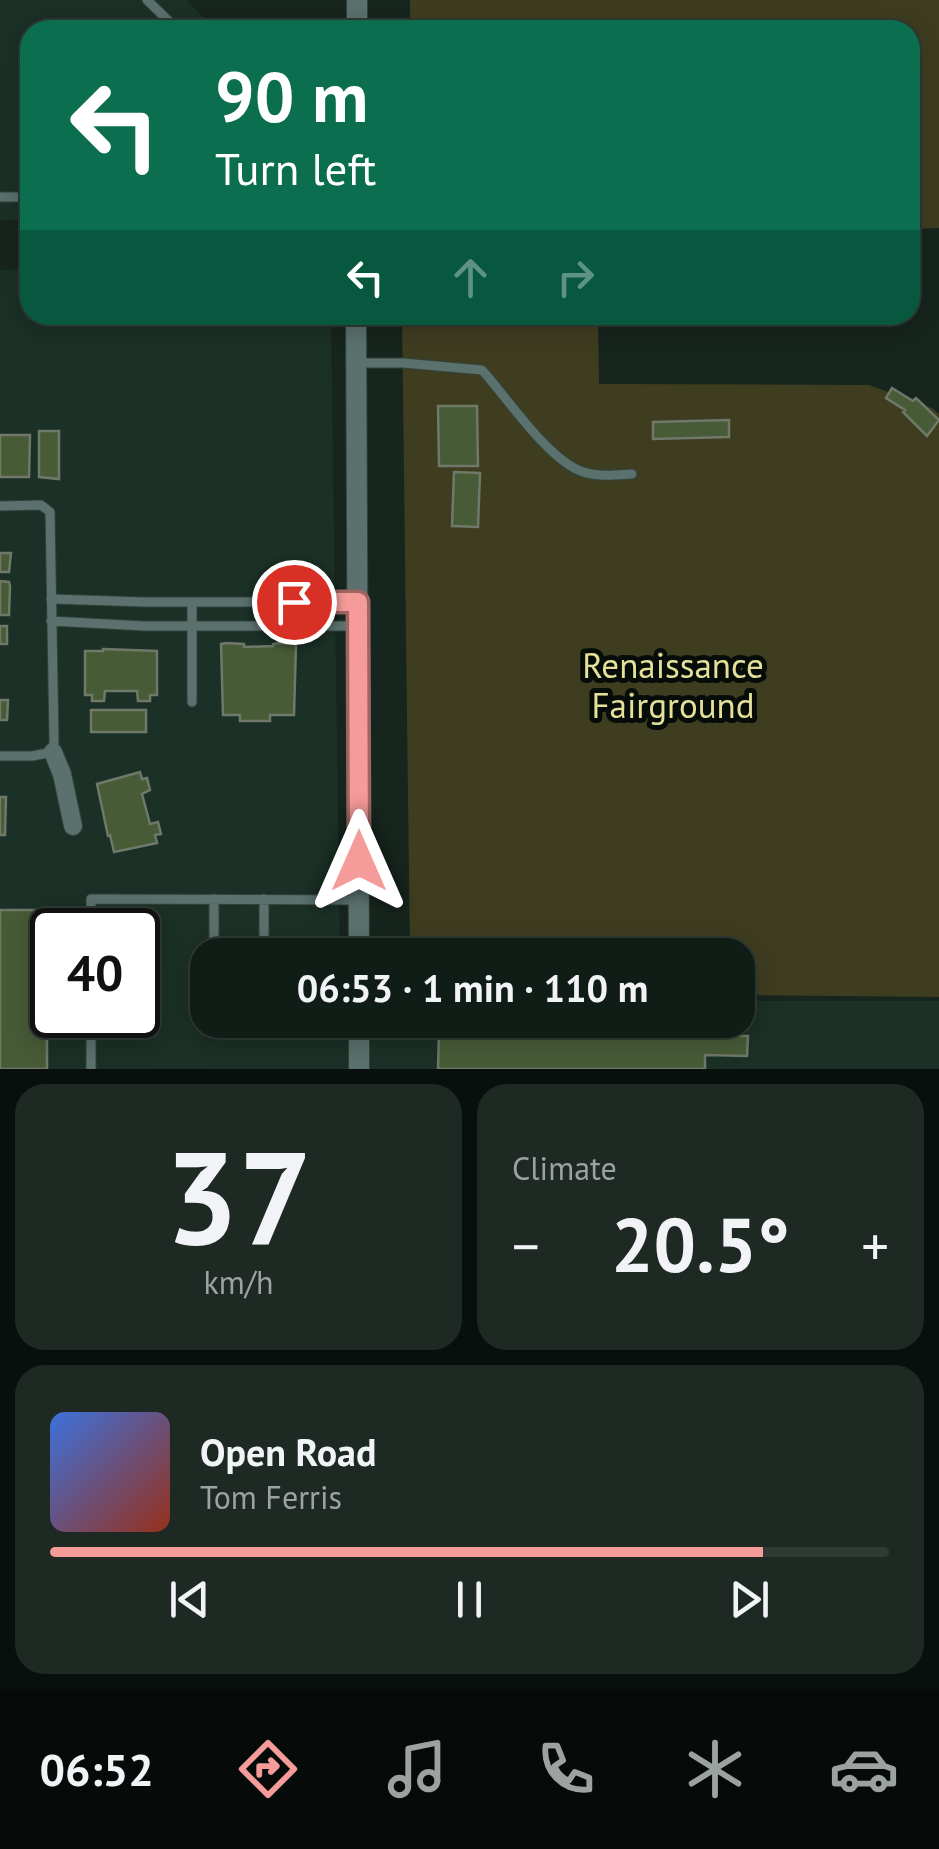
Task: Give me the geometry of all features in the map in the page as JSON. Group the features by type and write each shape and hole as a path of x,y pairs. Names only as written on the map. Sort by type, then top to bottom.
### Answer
{"street":[{"path":"356,325 360,938"},
{"path":"53,752 73,826"},
{"path":"360,1038 360,1069"}],"lane":[{"path":"147,0 168,20"},
{"path":"356,363 482,370 543,442 576,469 601,476 632,474"},
{"path":"0,506 42,505 50,512 53,752 0,756"},
{"path":"51,599 358,602"},
{"path":"192,603 192,702"},
{"path":"51,622 358,626"},
{"path":"91,908 91,899 360,900"},
{"path":"214,900 214,938"},
{"path":"264,900 264,938"},
{"path":"91,1038 91,1069"}],"shaded area":[{"path":"0,0 187,0 206,20 20,20 20,220 0,220"},
{"path":"20,269 20,325 331,325 340,938 190,938 190,1038 755,1038 755,1001 939,1001 939,1069 0,1069 0,270"}],"green space":[{"path":"410,0 939,0 939,228 920,229 920,20 410,20"},
{"name":"Renaissance Fairground","path":"402,325 598,325 599,384 869,385 939,414 939,997 755,995 755,938 410,938"}],"building":[{"path":"892,388 913,401 916,398 939,420 927,436 905,410 886,398"},
{"path":"438,406 477,406 478,466 439,466"},
{"path":"729,420 729,437 653,439 653,422"},
{"path":"39,431 59,431 59,479 39,477"},
{"path":"0,435 30,435 29,477 0,477"},
{"path":"454,472 480,473 478,527 452,526"},
{"path":"0,553 11,553 9,572 0,572"},
{"path":"0,581 9,582 9,615 0,615"},
{"path":"0,626 7,626 7,644 0,644"},
{"path":"221,644 244,647 296,644 294,715 270,715 270,721 240,721 240,715 223,715"},
{"path":"85,651 157,651 157,695 150,695 150,701 138,701 137,691 105,691 104,701 92,701 92,695 85,695"},
{"path":"0,700 8,700 7,720 0,720"},
{"path":"91,710 146,710 146,732 91,732"},
{"path":"140,772 142,779 147,778 150,790 142,794 150,824 158,822 161,834 155,835 157,843 114,852 97,784"},
{"path":"0,797 6,797 5,835 0,835"},
{"path":"0,910 30,910 30,1038 47,1038 47,1069 0,1069"},
{"path":"439,1038 748,1038 747,1056 705,1055 705,1069 438,1069"}],"route":[{"path":"294,602 358,602 359,861"}]}
